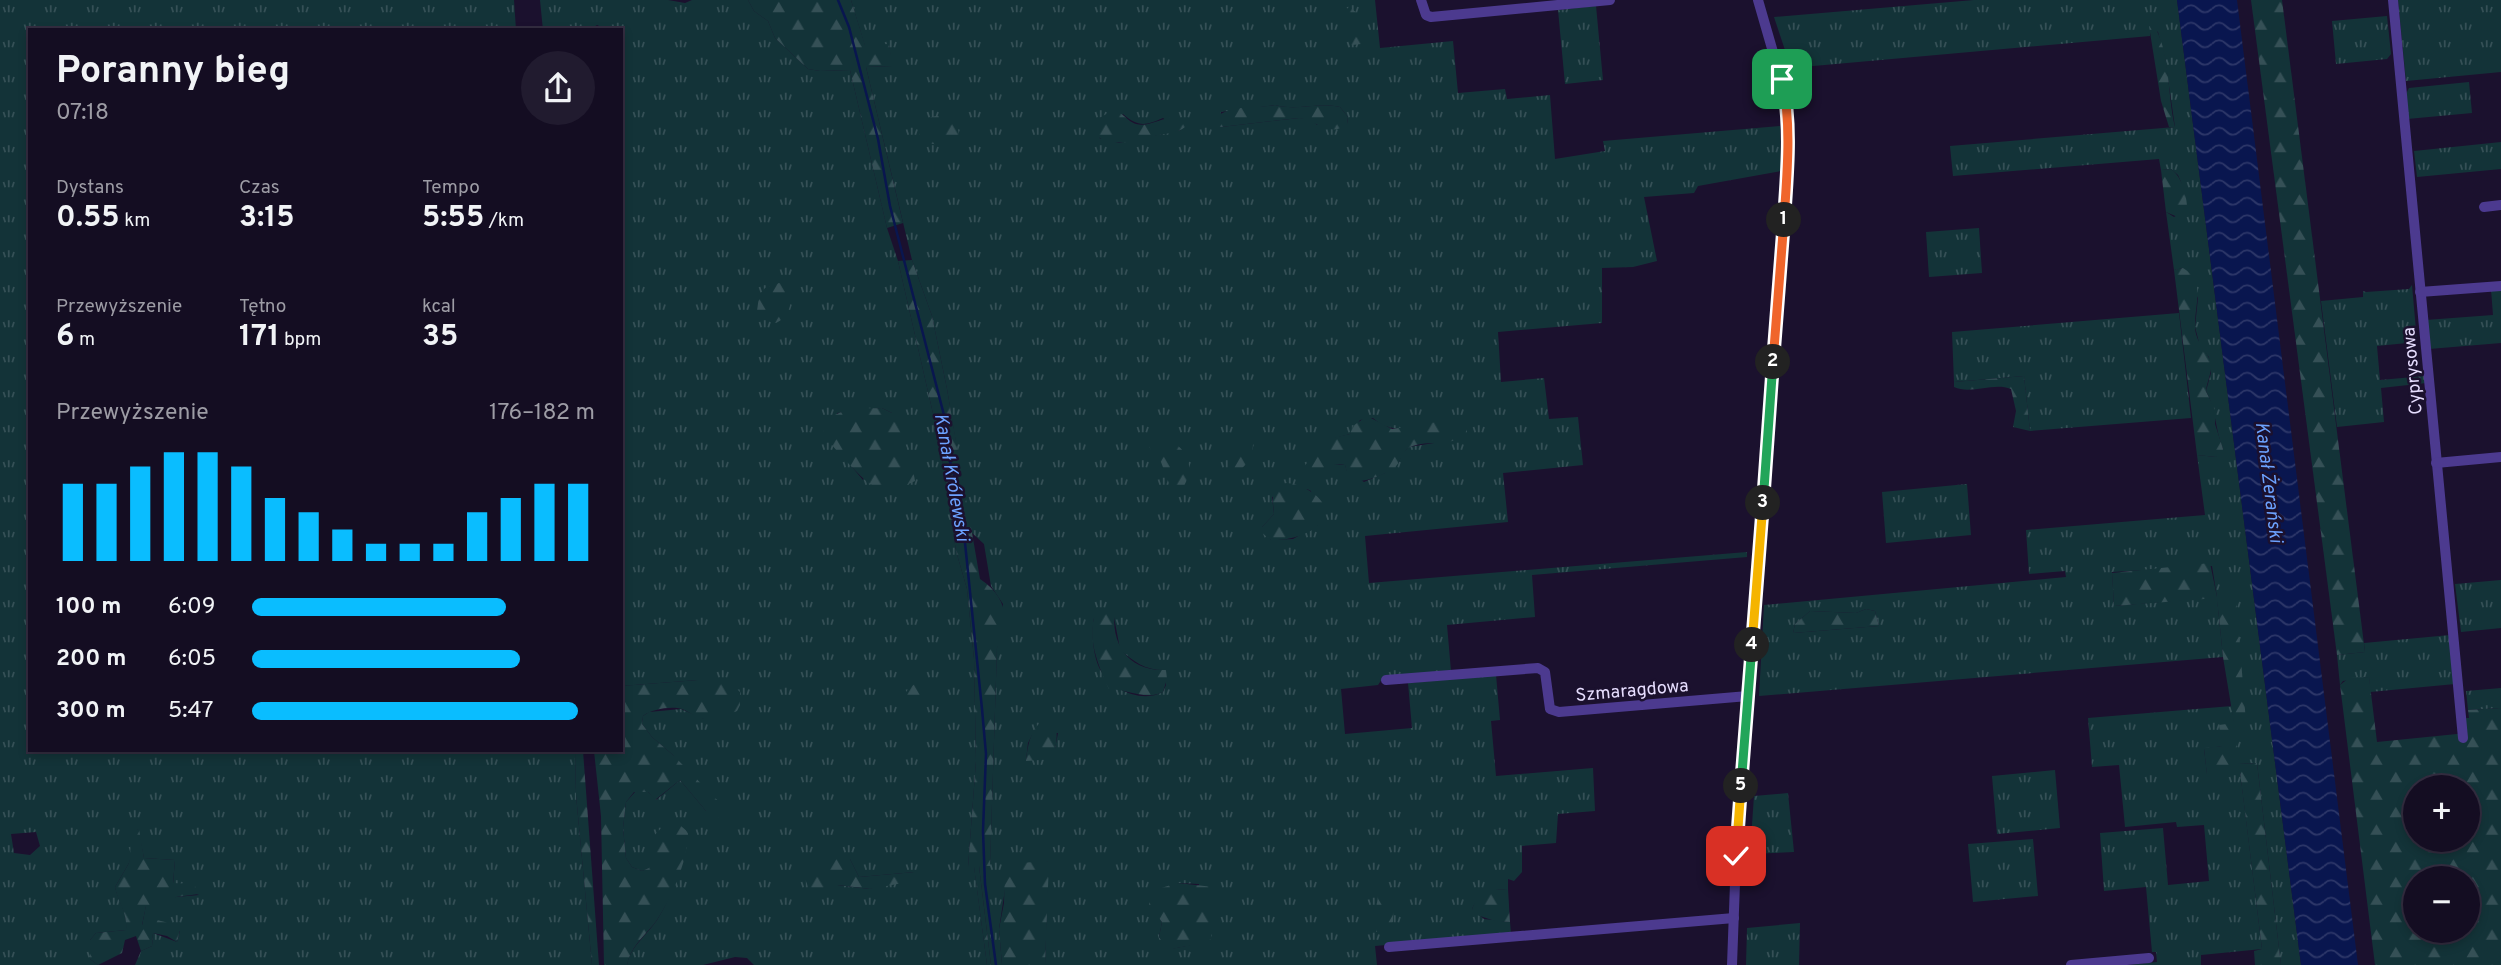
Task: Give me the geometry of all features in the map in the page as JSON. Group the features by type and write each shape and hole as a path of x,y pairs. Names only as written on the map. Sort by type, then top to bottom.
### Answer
{"street":[{"path":"1421,0 1426,15 1431,17 1610,0"},
{"path":"1732,965 1736,856 1788,145 1784,90 1758,0"},
{"name":"Cyprysowa","path":"2393,0 2463,738"},
{"path":"2484,206 2501,205"},
{"path":"2420,292 2501,286"},
{"path":"2436,463 2501,457"},
{"name":"Szmaragdowa","path":"1386,680 1538,668 1545,673 1550,709 1559,712 1748,696"},
{"path":"1389,947 1734,918"},
{"path":"2071,965 2149,958"}],"green space":[{"path":"0,0 514,0 516,28 28,28 28,752 575,752 576,795 592,965 135,965 141,951 152,946 153,933 177,942 180,931 142,926 146,905 159,906 176,897 199,895 173,884 175,860 144,858 138,829 129,863 115,887 124,913 126,930 96,933 90,940 90,959 98,965 0,965","holes":["36,832 40,846 30,855 14,853 11,834"]},
{"path":"540,0 668,0 685,3 692,0 748,0 754,11 768,21 775,38 808,69 850,70 940,444 956,551 967,589 974,659 976,761 968,867 974,866 987,965 754,965 747,958 735,957 703,965 627,965 635,947 665,907 681,864 650,840 650,868 642,871 632,867 626,858 623,828 626,802 635,792 648,792 656,800 680,780 706,811 673,755 652,737 642,724 643,716 649,712 681,709 704,719 698,680 623,686 623,28 604,28 597,25 592,28 543,28","holes":["882,408 892,413 863,480 852,467 837,413","850,859 859,877 915,872 870,889 837,885"]},
{"path":"748,0 851,0 865,45 889,44 893,66 866,67 903,223 887,228 850,70 808,69 775,38 768,21 754,11"},
{"path":"851,0 1375,0 1380,48 1453,41 1458,93 1505,89 1507,99 1550,95 1555,159 1605,151 1603,141 1780,126 1781,171 1698,186 1694,193 1644,197 1657,261 1633,267 1602,268 1602,323 1498,332 1501,382 1544,378 1549,419 1578,417 1583,465 1503,473 1508,522 1365,536 1369,583 1747,552 1747,557 1532,575 1535,617 1447,625 1451,671 1384,676 1378,685 1341,689 1345,734 1412,728 1408,683 1496,675 1500,720 1491,721 1496,776 1593,768 1595,811 1558,814 1556,843 1522,846 1522,872 1514,881 1508,879 1508,889 1486,893 1472,909 1484,919 1510,922 1511,933 1375,946 1377,965 1045,965 1048,861 1005,889 999,929 1002,965 991,965 979,866 990,865 997,648 1003,604 991,586 984,544 971,532 932,316 912,260 866,67 892,66 889,45 865,46","holes":["1275,105 1324,105 1340,107 1348,117 1347,124 1317,125 1310,119 1299,118 1221,127 1221,112","1123,114 1142,124 1163,118 1181,130 1119,143 1099,138","1373,418 1390,427 1422,426 1434,443 1409,447 1402,453 1399,462 1385,473 1364,482 1347,471 1345,465 1330,464 1323,469 1311,459 1327,442 1350,434 1360,420","1307,489 1311,491 1318,525 1293,539 1271,540 1262,527 1274,514 1272,497","1114,617 1120,649 1141,665 1166,670 1163,692 1137,695 1120,689 1106,678 1096,659 1094,618","1058,733 1055,749 1026,760 1032,735","1178,883 1199,884 1196,944 1171,949 1159,937 1162,922 1157,914"]},
{"path":"1974,0 2177,0 2301,965 2281,965 2257,763 2239,764 2222,746 2204,749 2207,774 2240,771 2262,949 2201,955 2201,965 2128,965 2157,962 2156,952 2152,952 2146,887 2104,891 2100,833 2163,828 2168,885 2209,881 2204,825 2177,827 2176,822 2125,827 2119,765 2092,767 2088,718 2232,706 2217,598 2223,657 1759,696 1764,605 2066,577 2065,571 2029,574 2026,530 2205,515 2197,455 2216,457 2223,449 2206,391 2211,373 2209,357 2200,346 2195,327 2198,298 2183,268 2174,270 2166,212 2174,217 2187,209 2178,175 2171,169 2161,170 2159,159 1953,176 1950,146 2175,127 2165,58 2158,32 2150,27 2150,36 1791,68 1774,17","holes":["2212,566 2217,597 2114,606 2112,572","1866,609 1875,611 1879,626 1793,633 1795,624 1810,611 1856,613"]},
{"path":"2251,0 2282,0 2365,652 2337,655"},
{"path":"2398,0 2501,0 2501,72 2406,81"},
{"path":"1596,6 1603,80 1565,84 1558,10"},
{"path":"1349,7 1356,12 1367,31 1368,35 1361,44 1352,45 1346,38 1346,27 1341,18 1342,13"},
{"path":"2387,16 2391,54 2387,59 2336,64 2332,21"},
{"path":"2149,26 2155,27 2164,51 2175,127 2169,127 2161,101"},
{"path":"2469,82 2472,113 2407,119 2405,96 2409,88"},
{"path":"1275,105 1340,107 1348,117 1347,124 1341,128 1329,129 1299,118 1221,127 1216,125 1213,119 1235,109"},
{"path":"1111,111 1142,125 1182,118 1185,127 1176,132 1113,142 1097,136 1091,129 1095,121"},
{"path":"951,115 959,132 957,140 948,145 923,141 919,131 931,117"},
{"path":"2501,142 2501,169 2417,177 2414,151"},
{"path":"2171,169 2179,177 2186,196 2187,214 2180,218 2166,212 2161,170"},
{"path":"1979,228 1982,273 1929,277 1926,232"},
{"path":"912,260 932,316 980,579 996,593 1003,609 1004,628 997,648 990,866 979,866 991,965 987,965 974,867 968,867 976,761 974,659 967,589 956,551 940,444 898,261"},
{"path":"2183,268 2195,281 2196,334 2211,364 2206,391 2215,410 2215,424 2223,449 2222,454 2216,457 2197,455 2174,270"},
{"path":"779,283 790,286 790,302 788,312 776,323 757,311 759,296 765,288"},
{"path":"2412,285 2417,342 2377,346 2380,380 2425,376 2426,383 2381,388 2384,422 2337,427 2321,301 2363,297 2363,291 2409,289"},
{"path":"2501,288 2501,343 2429,349 2426,320 2493,315 2491,289"},
{"path":"2179,313 2191,418 2030,431 2024,376 1954,382 1952,332"},
{"path":"2024,376 2030,431 2013,427 2016,411 2011,389 1997,387 1968,390 1954,387 1954,382"},
{"path":"882,408 892,413 896,421 914,472 915,481 893,489 876,487 862,478 834,447 823,430 833,417 848,410"},
{"path":"1367,416 1392,429 1449,420 1467,426 1467,433 1447,442 1410,447 1394,468 1365,480 1349,480 1345,465 1339,464 1304,475 1301,471 1321,444 1328,439 1350,434 1353,426"},
{"path":"1248,435 1253,437 1250,456 1238,472 1231,472 1229,457 1239,442"},
{"path":"1159,436 1175,443 1185,454 1189,469 1184,486 1170,486 1161,462 1149,447 1150,439"},
{"path":"1286,483 1300,486 1315,494 1321,500 1325,514 1318,526 1312,530 1291,538 1271,540 1261,532 1262,527 1274,514 1274,491"},
{"path":"1967,484 1971,535 1886,543 1882,492"},
{"path":"2210,563 2217,597 2236,598 2246,722 2234,724 2239,764 2257,763 2281,965 2255,965 2254,951 2262,949 2240,772 2207,775 2204,748 2222,746 2219,725 2234,723 2217,598 2114,606 2112,573"},
{"path":"2501,580 2501,628 2461,632 2455,584"},
{"path":"1866,609 1875,611 1879,626 1793,633 1795,624 1810,611 1856,613"},
{"path":"1115,610 1114,622 1119,644 1132,661 1153,669 1166,670 1167,679 1163,692 1143,695 1109,689 1092,636 1094,618 1105,611"},
{"path":"2450,635 2455,684 2370,692 2369,677 2343,681 2340,685 2337,655 2365,652 2364,643"},
{"path":"2369,677 2377,742 2467,733 2465,718 2469,718 2468,710 2501,708 2501,965 2375,965 2340,685 2349,678"},
{"path":"698,680 730,682 740,692 737,711 721,718 698,717 682,709 673,708 643,716 642,724 734,817 726,822 706,811 680,780 655,800 648,792 634,792 626,802 623,828 626,858 632,867 642,871 649,868 650,840 666,823 675,821 688,832 687,843 682,867 666,904 634,948 627,965 604,965 601,816 594,752 623,752 623,686"},
{"path":"926,680 937,683 937,692 910,720 903,717 903,698 909,688"},
{"path":"2501,688 2501,708 2468,710 2466,691"},
{"path":"1049,718 1057,731 1054,759 1026,761 1034,730"},
{"path":"575,752 583,752 599,965 592,965 576,795"},
{"path":"2055,770 2060,828 1997,834 1992,776"},
{"path":"1788,793 1794,852 1750,854 1754,796"},
{"path":"139,829 144,858 175,860 173,883 194,884 199,894 176,897 166,910 159,906 146,906 142,925 153,919 165,922 180,930 177,942 167,936 153,933 152,946 141,951 136,936 125,940 122,953 98,965 90,959 90,940 96,933 126,930 126,918 115,887 129,863 132,833"},
{"path":"2033,839 2038,896 1973,902 1968,844"},
{"path":"840,856 850,859 859,877 915,872 919,880 870,889 838,885 816,897 809,889 804,876 818,862"},
{"path":"1049,861 1045,965 1002,965 999,929 1004,903 1005,864"},
{"path":"1178,883 1213,887 1211,939 1169,951 1159,937 1162,922 1149,905 1156,892"},
{"path":"1508,889 1510,922 1495,921 1474,914 1472,909 1479,893"},
{"path":"1394,890 1393,922 1389,928 1376,932 1378,891"},
{"path":"1800,923 1799,965 1746,965 1747,928"}],"water":[{"name":"Kanał Żerański","path":"2177,0 2237,0 2358,965 2301,965"}],"waterway":[{"name":"Kanał Królewski","path":"838,0 849,27 878,139 890,206 945,419 944,442 960,494 986,754 983,831 985,884 996,965"}],"route":[{"path":"1736,856 1787,182 1787,114 1782,79"}]}
